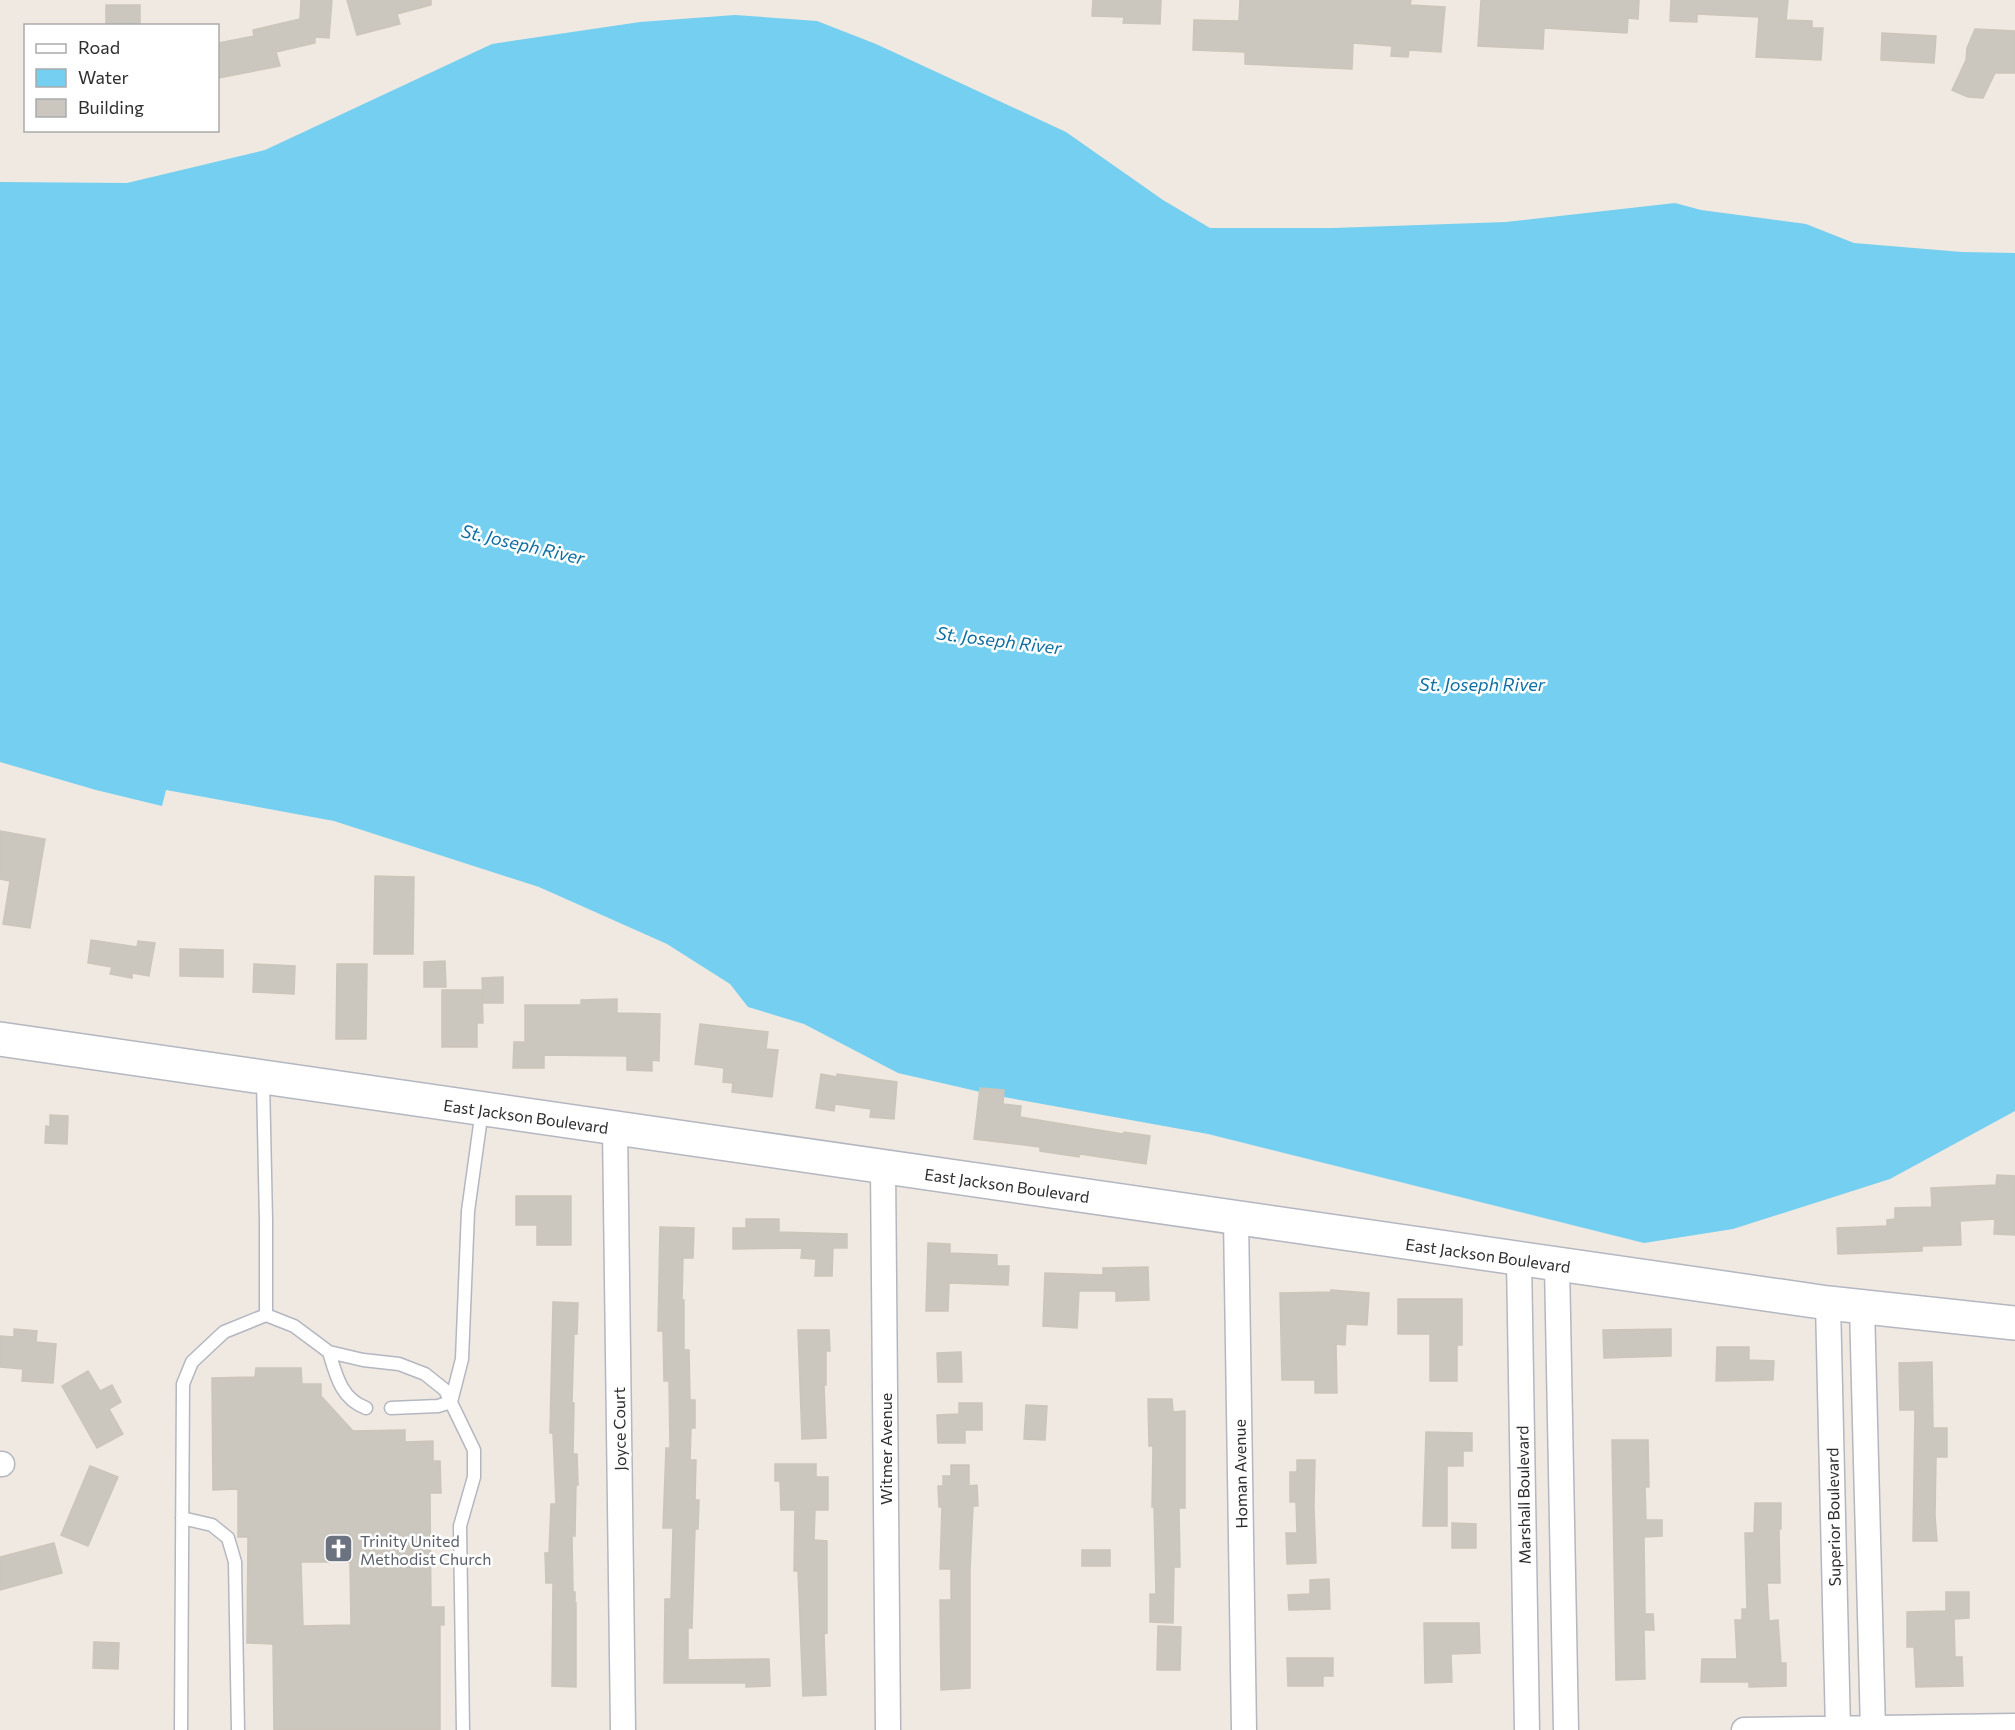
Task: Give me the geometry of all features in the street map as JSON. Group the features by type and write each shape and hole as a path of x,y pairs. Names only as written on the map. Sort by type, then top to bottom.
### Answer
{"main road":[{"name":"East Jackson Boulevard","path":"0,1039 1557,1265 1828,1303 2015,1323"}],"street":[{"name":"Joyce Court","path":"615,1128 623,1730"},
{"name":"Witmer Avenue","path":"884,1167 888,1730"},
{"name":"Homan Avenue","path":"1236,1218 1244,1730"},
{"name":"Marshall Boulevard","path":"1519,1259 1527,1730"},
{"path":"1557,1265 1566,1730"},
{"name":"Superior Boulevard","path":"1828,1303 1838,1729"},
{"name":"Superior Boulevard","path":"1862,1306 1873,1729"},
{"path":"1744,1730 2015,1726"}],"lane":[{"path":"263,1078 266,1315"},
{"path":"451,1402 462,1359 468,1211 482,1109"},
{"path":"181,1730 183,1384 192,1362 224,1332 266,1315 294,1326 329,1352 363,1360 399,1364 424,1374 445,1390 474,1450 474,1478 460,1526 463,1730"},
{"path":"329,1352 337,1379 347,1396 366,1408"},
{"path":"391,1408 429,1407 451,1402"},
{"path":"182,1518 212,1525 228,1538 235,1562 238,1730"}],"water":[{"name":"St. Joseph River","path":"735,15 817,21 876,44 1066,132 1163,200 1210,228 1333,228 1506,222 1675,203 1701,210 1806,224 1854,243 1962,252 2015,253 2015,1111 1890,1179 1733,1229 1644,1243 1208,1134 998,1096 898,1073 804,1024 748,1007 730,984 667,944 539,887 334,821 166,790 162,806 96,790 0,762 0,182 127,183 265,150 492,44 640,22"}],"building":[{"path":"301,0 332,0 329,38 315,37 315,43 276,52 280,66 219,78 219,43 254,36 253,30 300,19"},
{"path":"347,0 431,0 431,5 397,14 400,24 357,35"},
{"path":"1093,0 1161,0 1160,24 1123,23 1124,17 1092,16"},
{"path":"1240,0 1411,0 1410,5 1445,7 1441,52 1409,50 1408,57 1391,56 1392,46 1353,43 1352,69 1245,64 1245,52 1193,50 1194,20 1239,21"},
{"path":"1481,0 1639,0 1638,19 1628,18 1627,33 1544,28 1543,49 1478,46"},
{"path":"1671,0 1788,0 1786,20 1812,21 1812,28 1823,28 1821,60 1756,57 1759,17 1697,14 1697,22 1670,21"},
{"path":"106,5 140,5 140,24 106,24"},
{"path":"1975,29 2015,31 2015,73 1995,73 1983,98 1968,97 1952,90 1966,60 1967,48"},
{"path":"1882,33 1936,36 1934,63 1881,60"},
{"path":"0,831 45,839 30,928 3,924 10,881 0,879"},
{"path":"375,876 414,877 413,954 374,954"},
{"path":"91,940 137,947 138,941 155,943 149,976 132,973 132,978 110,974 112,967 88,963"},
{"path":"180,949 223,950 223,977 180,976"},
{"path":"445,961 446,987 424,987 424,962"},
{"path":"254,964 295,966 294,994 253,992"},
{"path":"337,964 367,964 366,1039 336,1039"},
{"path":"503,977 503,1003 483,1003 482,978"},
{"path":"442,990 482,990 483,1023 477,1023 477,1047 442,1047"},
{"path":"617,999 617,1013 660,1014 659,1061 652,1060 652,1071 627,1070 627,1056 544,1055 544,1068 513,1068 514,1042 525,1042 525,1005 581,1005 581,1000"},
{"path":"700,1024 768,1032 766,1049 778,1050 772,1097 732,1092 733,1083 723,1082 724,1068 695,1064"},
{"path":"821,1074 897,1082 894,1119 870,1117 871,1109 835,1104 834,1111 816,1108"},
{"path":"980,1088 1004,1090 1003,1104 1021,1106 1020,1117 1123,1134 1124,1132 1150,1136 1146,1164 1080,1154 1079,1157 1040,1151 1040,1147 974,1139"},
{"path":"50,1115 68,1116 67,1144 45,1143 46,1126 50,1127"},
{"path":"1997,1175 2015,1176 2015,1235 1994,1234 1995,1219 1960,1221 1961,1245 1922,1246 1922,1251 1838,1254 1837,1228 1887,1226 1887,1220 1895,1219 1895,1208 1932,1207 1931,1188 1996,1185"},
{"path":"516,1196 571,1196 571,1245 537,1245 537,1225 516,1225"},
{"path":"746,1219 779,1219 779,1232 847,1234 847,1248 833,1248 832,1276 815,1276 816,1259 801,1258 802,1248 733,1249 733,1228 746,1228"},
{"path":"660,1227 694,1228 693,1258 683,1258 682,1300 684,1300 684,1350 689,1350 690,1400 695,1400 695,1428 691,1428 690,1460 696,1460 695,1500 699,1500 698,1529 695,1529 692,1628 688,1628 688,1660 769,1659 770,1686 746,1687 746,1683 664,1683 665,1599 671,1599 673,1528 663,1528 666,1448 670,1448 669,1381 664,1381 663,1331 658,1331"},
{"path":"928,1243 950,1244 950,1253 997,1255 997,1266 1009,1266 1008,1285 949,1283 948,1311 926,1311"},
{"path":"1148,1267 1149,1300 1116,1301 1116,1291 1079,1291 1077,1328 1043,1326 1045,1273 1103,1275 1103,1268"},
{"path":"1331,1290 1369,1293 1367,1325 1346,1324 1345,1345 1336,1344 1337,1393 1315,1393 1315,1380 1282,1380 1280,1293 1331,1292"},
{"path":"1398,1299 1462,1299 1462,1345 1457,1345 1457,1381 1430,1381 1430,1334 1398,1334"},
{"path":"553,1302 578,1303 577,1334 574,1334 572,1403 574,1403 573,1454 577,1454 578,1485 576,1485 575,1536 572,1536 573,1592 575,1592 576,1603 576,1687 552,1686 553,1583 546,1583 545,1553 549,1553 551,1504 556,1504 553,1433 550,1433"},
{"path":"14,1329 37,1331 36,1342 56,1344 53,1383 22,1381 23,1369 0,1367 0,1336 14,1337"},
{"path":"1671,1329 1671,1356 1604,1358 1603,1330"},
{"path":"798,1330 829,1330 830,1351 826,1351 826,1385 824,1385 826,1438 802,1439"},
{"path":"1717,1347 1749,1347 1749,1360 1774,1361 1773,1380 1716,1381"},
{"path":"961,1352 962,1382 938,1382 937,1353"},
{"path":"1932,1362 1933,1428 1947,1428 1947,1457 1936,1457 1937,1541 1913,1541 1915,1410 1900,1410 1899,1363"},
{"name":"Trinity United Methodist Church","path":"256,1368 301,1368 302,1384 321,1384 321,1396 353,1431 405,1430 405,1442 433,1441 433,1461 440,1461 441,1493 430,1493 431,1607 444,1607 444,1625 440,1625 440,1730 274,1730 273,1644 247,1643 248,1537 238,1537 238,1489 213,1490 212,1378 255,1377","holes":["301,1562 350,1562 351,1625 303,1626"]},
{"path":"88,1371 100,1391 112,1385 121,1402 109,1409 123,1434 97,1448 62,1386"},
{"path":"1148,1399 1172,1399 1173,1412 1185,1411 1185,1508 1179,1508 1180,1567 1174,1567 1173,1623 1150,1622 1150,1594 1156,1594 1154,1507 1152,1507 1153,1446 1149,1446"},
{"path":"959,1403 982,1403 982,1430 965,1430 965,1443 938,1443 937,1415 959,1414"},
{"path":"1026,1405 1047,1406 1045,1440 1024,1439"},
{"path":"1426,1432 1472,1433 1472,1451 1463,1451 1463,1466 1447,1466 1447,1526 1423,1526"},
{"path":"1612,1440 1648,1440 1649,1487 1645,1487 1646,1520 1662,1520 1662,1536 1644,1537 1645,1614 1653,1614 1654,1630 1644,1630 1645,1679 1616,1680"},
{"path":"1297,1460 1315,1460 1316,1563 1287,1564 1286,1533 1297,1533 1296,1502 1290,1502 1290,1472 1297,1472"},
{"path":"775,1464 816,1464 816,1477 828,1477 828,1510 815,1510 814,1540 827,1541 827,1633 824,1634 826,1695 803,1696 798,1571 794,1571 795,1510 781,1510 780,1481 775,1481"},
{"path":"951,1465 969,1465 969,1486 977,1485 978,1506 973,1506 970,1570 970,1688 941,1690 940,1600 951,1600 951,1569 940,1569 942,1507 939,1507 938,1486 943,1486 943,1476 951,1476"},
{"path":"90,1466 118,1477 88,1546 61,1535"},
{"path":"1755,1503 1781,1503 1780,1583 1767,1583 1769,1621 1778,1620 1781,1663 1786,1663 1786,1686 1749,1687 1749,1682 1701,1682 1702,1659 1737,1659 1735,1620 1742,1620 1742,1609 1747,1609 1745,1533 1754,1533"},
{"path":"1452,1523 1476,1524 1476,1548 1452,1548"},
{"path":"54,1543 62,1573 0,1590 0,1557"},
{"path":"1082,1550 1110,1550 1110,1566 1082,1566"},
{"path":"1329,1579 1330,1609 1289,1610 1288,1595 1310,1594 1310,1580"},
{"path":"1946,1592 1969,1592 1969,1618 1954,1619 1955,1657 1962,1657 1963,1686 1916,1687 1914,1647 1907,1647 1907,1612 1946,1611"},
{"path":"1424,1623 1479,1623 1480,1653 1451,1654 1452,1682 1425,1683"},
{"path":"1158,1626 1181,1627 1180,1670 1157,1670"},
{"path":"94,1642 119,1643 118,1669 93,1668"},
{"path":"1287,1658 1333,1658 1333,1676 1323,1676 1323,1686 1288,1686"}],"place":[{"name":"Trinity United Methodist Church","path":"339,1549"}]}
